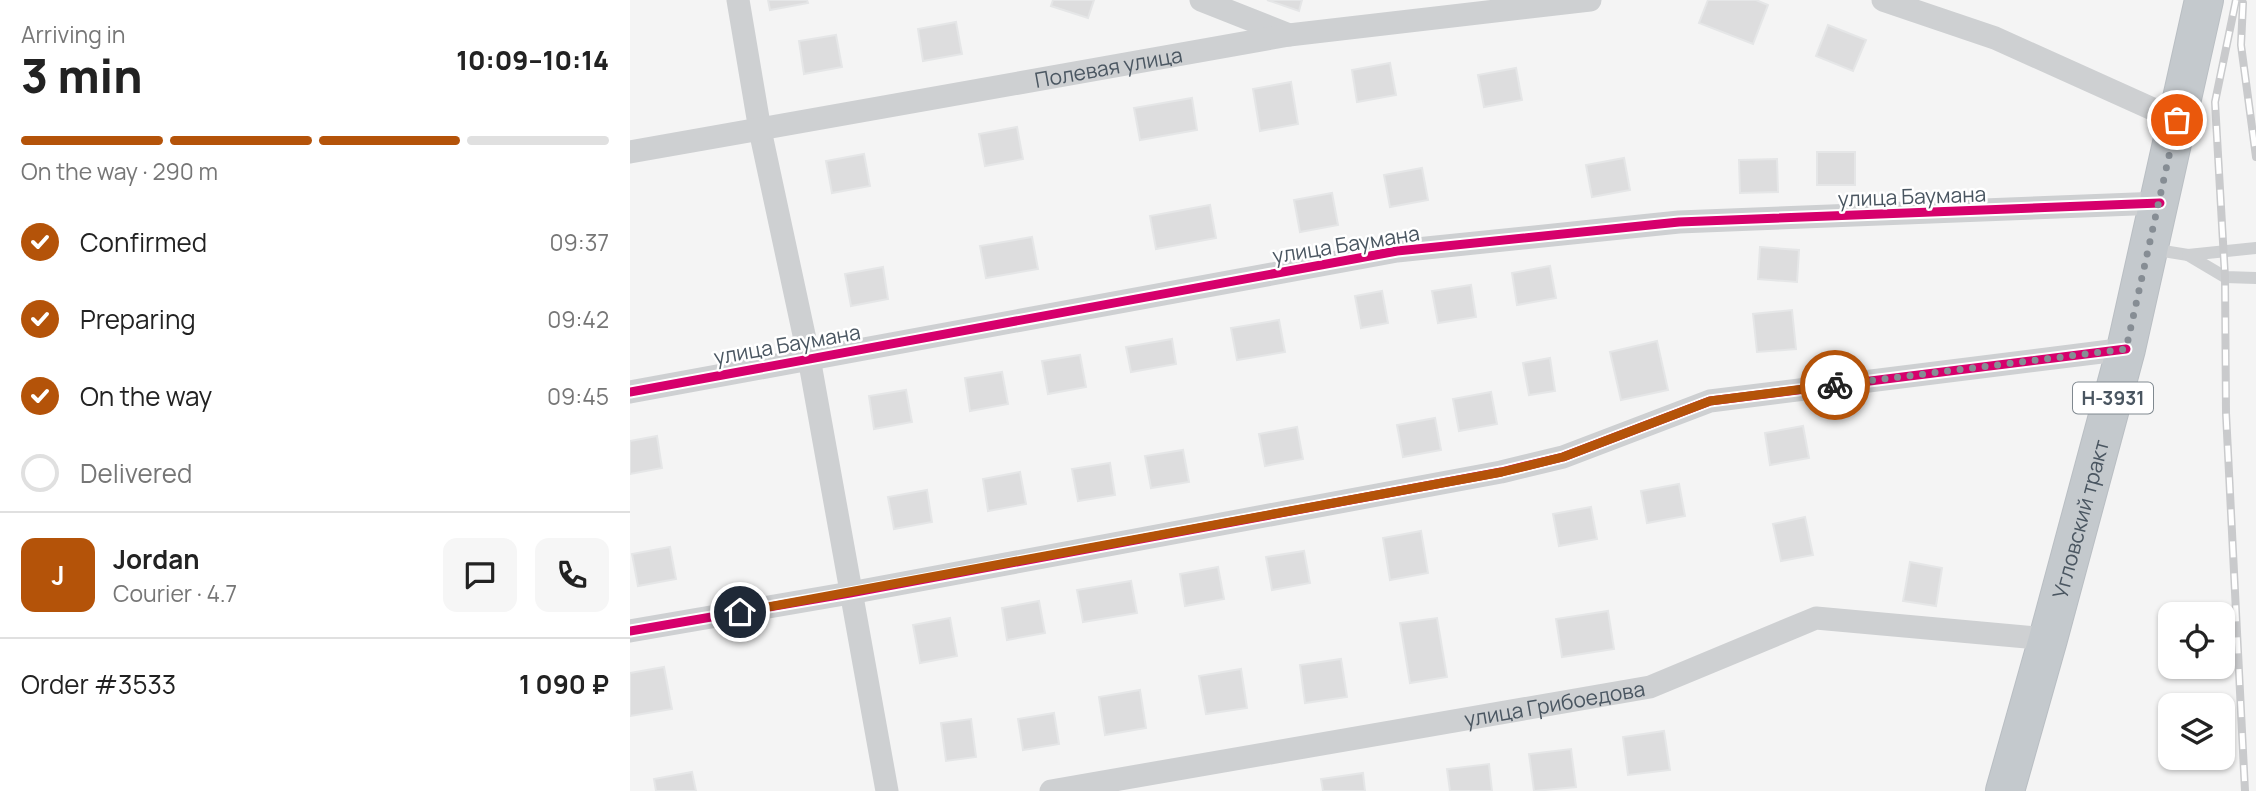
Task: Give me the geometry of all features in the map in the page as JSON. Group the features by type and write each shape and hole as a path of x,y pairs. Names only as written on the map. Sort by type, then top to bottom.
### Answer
{"highway":[{"name":"Угловский тракт","path":"2005,791 2126,349 2204,0"}],"street":[{"path":"738,0 760,130 809,358 887,791"},
{"path":"1201,0 1289,35"},
{"name":"Полевая улица","path":"630,152 1289,35 1590,0"},
{"path":"1883,0 1995,38 2177,120"},
{"name":"улица Баумана","path":"630,391 1397,251 1679,222 2160,203"},
{"path":"630,631 1502,472 1563,457 1710,401 2126,349"},
{"name":"улица Грибоедова","path":"1051,791 1650,687 1816,618 2048,639"}],"lane":[{"path":"2148,249 2188,256 2256,248"},
{"path":"2188,256 2225,277 2256,278"}],"building":[{"path":"768,0 807,0 808,3 770,10"},
{"path":"1053,0 1094,0 1088,18 1051,6"},
{"path":"1267,0 1302,0 1299,11"},
{"path":"1708,0 1756,0 1768,5 1753,44 1699,23"},
{"path":"956,22 962,54 923,61 918,29"},
{"path":"1828,25 1866,40 1853,71 1816,56"},
{"path":"836,35 842,67 804,74 799,41"},
{"path":"1390,63 1396,95 1357,102 1352,70"},
{"path":"1516,68 1522,100 1484,107 1478,75"},
{"path":"1291,82 1298,124 1260,131 1253,89"},
{"path":"1192,98 1197,130 1140,140 1134,108"},
{"path":"1017,127 1023,159 985,166 979,134"},
{"path":"1817,152 1855,152 1855,185 1817,185"},
{"path":"864,154 870,186 832,193 826,161"},
{"path":"1624,158 1630,190 1592,197 1586,165"},
{"path":"1777,159 1778,192 1740,193 1739,160"},
{"path":"1422,168 1428,200 1390,207 1384,175"},
{"path":"1332,193 1338,225 1300,232 1294,200"},
{"path":"1210,205 1216,238 1156,249 1150,216"},
{"path":"1032,237 1038,269 986,278 980,246"},
{"path":"1760,247 1799,250 1797,282 1758,279"},
{"path":"1550,266 1556,298 1517,305 1512,273"},
{"path":"883,267 888,299 851,306 845,274"},
{"path":"1471,285 1476,317 1438,323 1432,291"},
{"path":"1382,291 1388,323 1361,328 1355,296"},
{"path":"1792,310 1796,349 1757,352 1753,314"},
{"path":"1279,320 1285,352 1237,360 1231,328"},
{"path":"1172,339 1176,364 1131,372 1126,347"},
{"path":"1657,341 1668,390 1621,400 1610,352"},
{"path":"1080,355 1086,387 1048,394 1042,361"},
{"path":"1550,358 1555,391 1529,395 1523,363"},
{"path":"1002,372 1008,404 970,411 965,378"},
{"path":"906,390 912,422 874,429 869,396"},
{"path":"1491,392 1497,424 1459,431 1453,399"},
{"path":"1435,418 1441,450 1403,457 1397,425"},
{"path":"1803,426 1809,458 1770,465 1765,433"},
{"path":"1297,427 1303,459 1265,466 1259,434"},
{"path":"657,436 662,468 630,474 630,441"},
{"path":"1183,450 1189,482 1151,488 1145,456"},
{"path":"1110,463 1115,495 1078,501 1072,469"},
{"path":"1020,472 1026,504 988,511 983,479"},
{"path":"1679,484 1685,516 1647,523 1641,491"},
{"path":"927,490 932,522 894,529 888,497"},
{"path":"1591,507 1597,539 1559,546 1553,514"},
{"path":"1805,517 1813,555 1781,561 1773,524"},
{"path":"1421,531 1428,573 1390,580 1383,538"},
{"path":"670,547 676,579 638,586 632,554"},
{"path":"1304,551 1310,583 1272,590 1266,557"},
{"path":"1910,562 1942,568 1936,606 1903,601"},
{"path":"1218,567 1224,599 1185,606 1180,574"},
{"path":"1131,581 1137,613 1083,622 1077,590"},
{"path":"1039,601 1045,633 1007,640 1002,608"},
{"path":"1608,611 1614,649 1562,657 1556,619"},
{"path":"950,618 957,656 920,663 913,625"},
{"path":"1437,618 1447,677 1410,683 1400,623"},
{"path":"1341,659 1347,697 1305,703 1300,665"},
{"path":"664,667 672,709 630,716 630,673"},
{"path":"1241,669 1247,708 1206,714 1199,676"},
{"path":"1140,690 1146,728 1105,735 1099,697"},
{"path":"1054,713 1059,744 1023,750 1018,719"},
{"path":"971,719 976,757 946,761 941,723"},
{"path":"1664,731 1670,770 1628,775 1623,737"},
{"path":"1571,749 1576,787 1534,791 1529,754"},
{"path":"1489,764 1492,791 1450,791 1447,769"},
{"path":"692,772 696,791 656,791 654,779"},
{"path":"1363,773 1365,791 1323,791 1321,779"}],"railway":[{"path":"2236,0 2215,102 2225,277 2226,413 2245,791"},
{"path":"2243,3 2241,45 2256,157"}],"cycle path":[{"path":"630,392 1397,251 1679,222 2160,203"},
{"path":"630,631 850,593 1501,472 1563,457 1710,401 2126,349"}],"way so far":[{"path":"1835,385 2126,349 2177,120"}],"route":[{"path":"740,612 1502,472 1563,457 1710,401 1835,385"}]}
